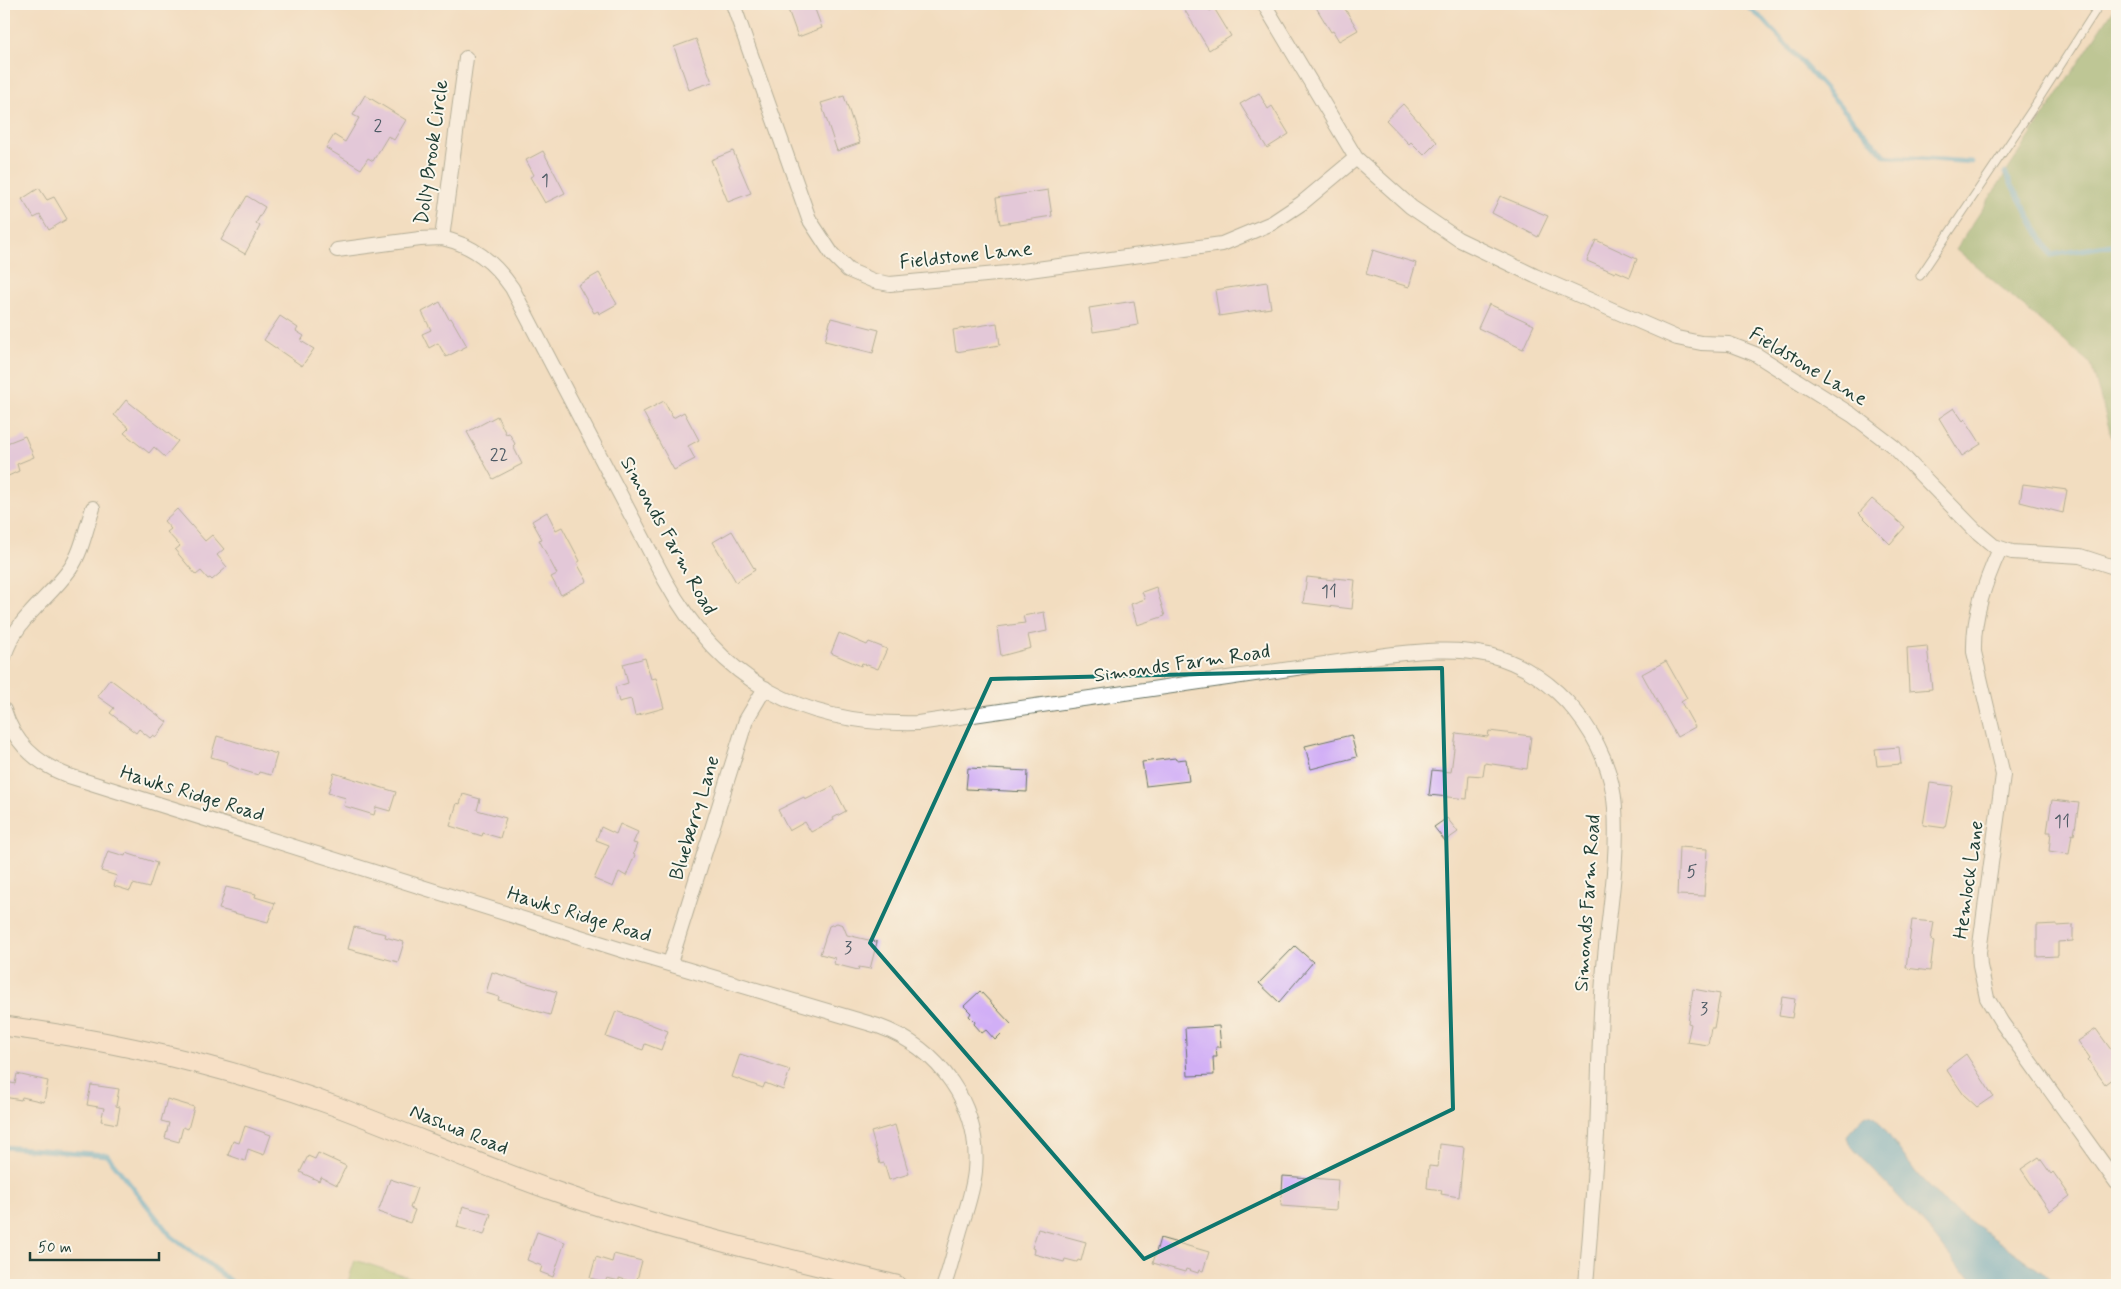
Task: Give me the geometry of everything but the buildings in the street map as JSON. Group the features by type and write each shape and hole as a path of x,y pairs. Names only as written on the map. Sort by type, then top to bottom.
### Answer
{"main road":[{"name":"Nashua Road","path":"4,1026 112,1044 267,1083 342,1109 556,1192 607,1209 709,1238 896,1285"}],"street":[{"name":"Fieldstone Lane","path":"733,4 809,219 832,254 848,270 874,281 890,284 1007,273 1222,244 1272,223 1302,203 1356,158"},
{"name":"Fieldstone Lane","path":"1264,4 1356,158 1411,207 1467,243 1535,276 1677,338 1701,343 1729,344 1755,354 1852,415 1894,448 1990,544 2012,552 2055,553 2080,556 2117,568"},
{"name":"Dolly Brook Circle","path":"337,250 420,239 442,238 466,58"},
{"name":"Simonds Farm Road","path":"442,238 474,250 485,257 504,277 682,610 698,631 741,672 765,688 802,706 829,716 846,719 890,724 918,723 1386,655 1438,650 1489,655 1503,659 1543,681 1568,703 1588,729 1606,767 1615,806 1616,858 1603,979 1597,1134 1586,1285"},
{"path":"4,657 8,644 19,626 74,563 93,508"},
{"name":"Hemlock Lane","path":"2000,549 1978,606 1974,635 1974,652 2002,775 1981,933 1980,966 1987,998 2002,1023 2117,1183"},
{"name":"Blueberry Lane","path":"670,963 746,720 765,688"},
{"name":"Hawks Ridge Road","path":"4,710 11,728 23,746 38,761 56,772 606,945 890,1031 925,1052 944,1070 959,1093 969,1117 975,1157 972,1190 944,1285"}],"lane":[{"path":"1920,276 2037,102 2100,4"}],"highlighted area":[{"path":"1442,668 1453,1109 1144,1259 870,943 991,679"}],"green space":[{"path":"2117,4 2117,443 2113,442 2091,364 1956,249"},
{"path":"355,1260 434,1285 347,1285"}],"water":[{"path":"1866,1114 1872,1115 1877,1119 1917,1174 1946,1204 2043,1273 2055,1285 1986,1285 1976,1281 1960,1268 1917,1217 1850,1145 1847,1137 1848,1134"}],"waterway":[{"path":"1744,4 1764,20 1885,156 1972,162"},
{"path":"2005,173 2051,255 2117,244"},
{"path":"4,1147 107,1155 171,1236 236,1285"}]}
